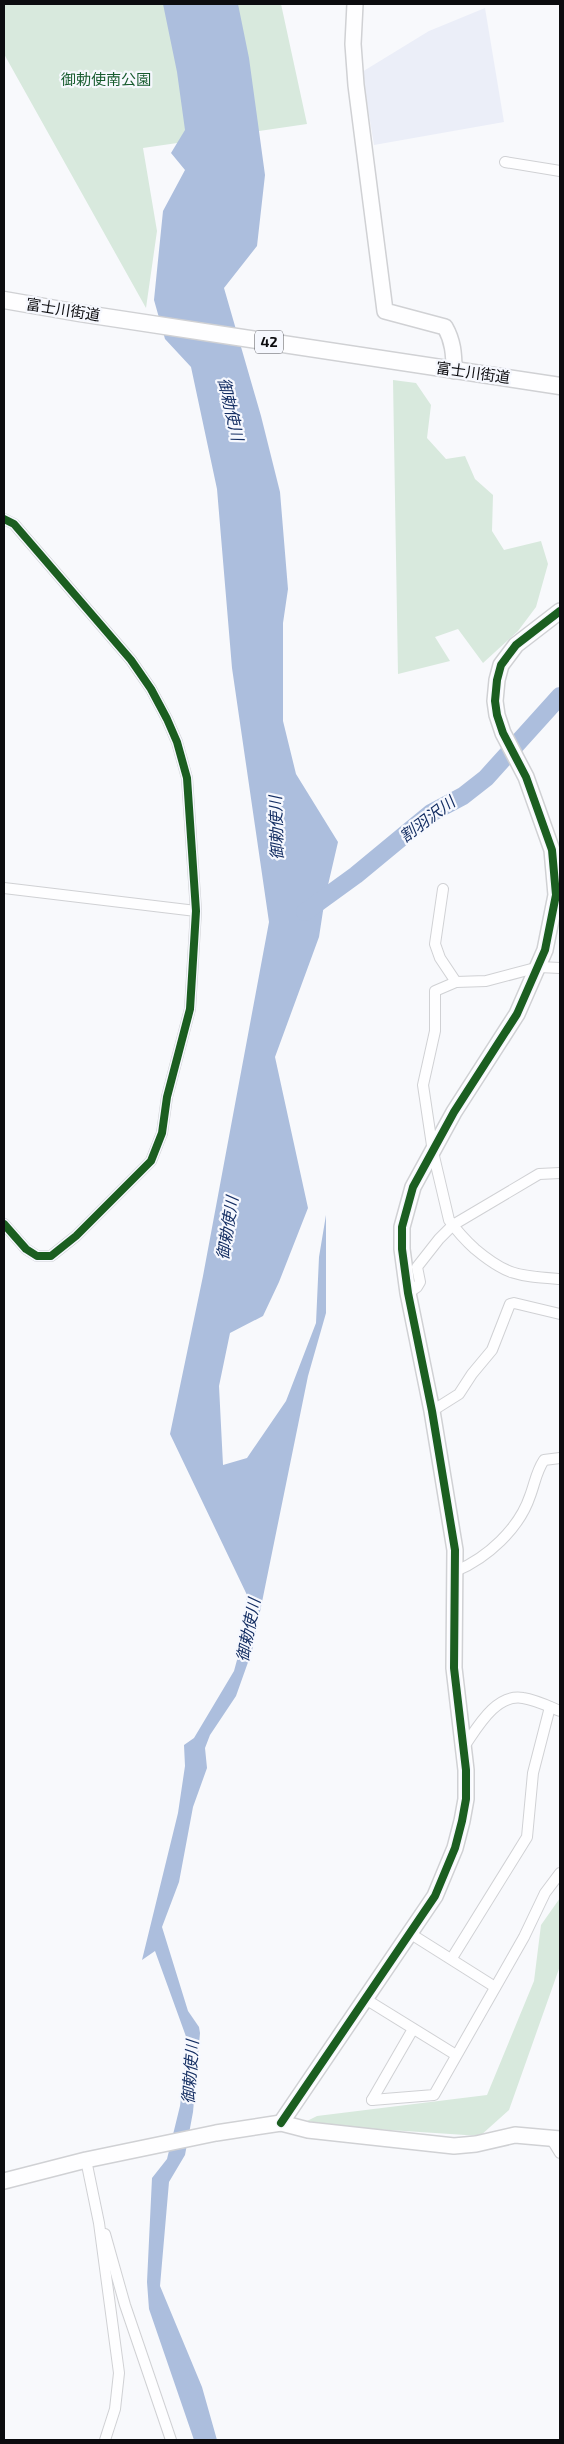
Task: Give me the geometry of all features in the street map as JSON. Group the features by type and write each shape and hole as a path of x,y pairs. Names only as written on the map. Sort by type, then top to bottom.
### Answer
{"main road":[{"name":"富士川街道","path":"4,300 560,386"}],"street":[{"path":"355,4 353,44 356,85 385,310 445,327 454,352 454,371"},
{"path":"505,162 560,171"},
{"path":"4,519 14,524 130,660 151,689 167,719 177,742 187,778 196,911 190,1009 167,1097 162,1133 151,1161 76,1236 51,1256 37,1256 26,1249 4,1224"},
{"path":"282,2123 367,2000 435,1896 455,1848 466,1799 466,1770 454,1668 456,1571 452,1518 408,1293 402,1249 402,1226 413,1187 454,1112 517,1014 539,967 551,925 556,895 552,850 526,778 503,733 495,701 497,680 502,665 516,645 560,611"},
{"path":"4,888 196,911"},
{"path":"443,889 435,944 440,958 456,982"},
{"path":"560,968 539,967 486,981 456,982 435,991 434,1031 423,1085 433,1152 449,1220 462,1238 496,1266 505,1271 530,1277 560,1279"},
{"path":"408,1293 417,1288 420,1282 417,1267 453,1225 538,1174 560,1173"},
{"path":"432,1411 459,1394 472,1374 492,1350 510,1304 514,1302 560,1314"},
{"path":"456,1571 501,1542 530,1497 537,1470 544,1460 560,1458"},
{"path":"452,1958 527,1837 534,1773 555,1709 522,1697 512,1698 498,1705 486,1716 463,1748"},
{"path":"414,2029 372,2100 434,2095 524,1937 545,1893 560,1873"},
{"path":"411,1934 452,1958 495,1987"},
{"path":"367,2000 456,2056"},
{"path":"4,2181 91,2159 216,2133 282,2123 308,2130 454,2146 476,2144 515,2135 556,2140 560,2153"},
{"path":"91,2159 118,2373 115,2409 105,2440"},
{"path":"99,2223 106,2237 125,2304 171,2440"}],"shaded area":[{"path":"485,8 504,122 374,145 362,72 429,31"}],"green space":[{"name":"御勅使南公園","path":"4,4 281,4 307,124 143,148 157,231 146,308 4,54"},
{"path":"393,380 416,383 431,405 427,438 446,459 465,456 475,479 493,495 492,531 504,550 541,541 548,564 536,607 518,631 483,663 458,629 435,637 450,661 398,674"},
{"path":"560,1898 560,1966 509,2110 480,2136 345,2127 307,2121 317,2116 487,2095 534,1981 541,1925"}],"water":[{"name":"御勅使川","path":"163,4 238,4 249,58 265,175 257,246 224,288 261,416 280,492 288,589 283,623 283,721 296,774 338,842 325,898 319,937 275,1057 308,1208 279,1282 263,1316 230,1333 219,1386 223,1465 247,1458 286,1401 316,1323 319,1257 326,1215 326,1313 308,1376 252,1651 236,1696 210,1735 205,1748 207,1768 193,1807 179,1882 162,1927 188,2011 199,2027 200,2033 193,2112 185,2155 169,2182 160,2286 202,2387 217,2440 194,2440 149,2309 147,2282 152,2178 167,2159 180,2106 188,2042 155,1951 142,1960 178,1813 185,1766 184,1745 194,1738 234,1671 240,1649 247,1595 170,1434 203,1276 269,922 232,668 217,489 191,367 165,339 154,300 163,211 185,170 171,153 185,130 177,72"}],"waterway":[{"name":"割羽沢川","path":"305,912 356,875 431,813 463,796 486,778 560,696"}],"cycle path":[{"path":"4,519 14,524 131,660 151,689 167,719 177,742 187,778 196,911 190,1009 167,1097 162,1133 151,1161 76,1236 51,1256 37,1256 26,1249 4,1224"},
{"path":"281,2123 435,1896 455,1848 462,1821 466,1799 466,1770 454,1668 455,1550 432,1411 408,1293 402,1249 402,1227 413,1187 454,1112 517,1014 545,950 556,895 552,850 526,777 503,733 495,701 501,665 516,645 560,611"}]}
